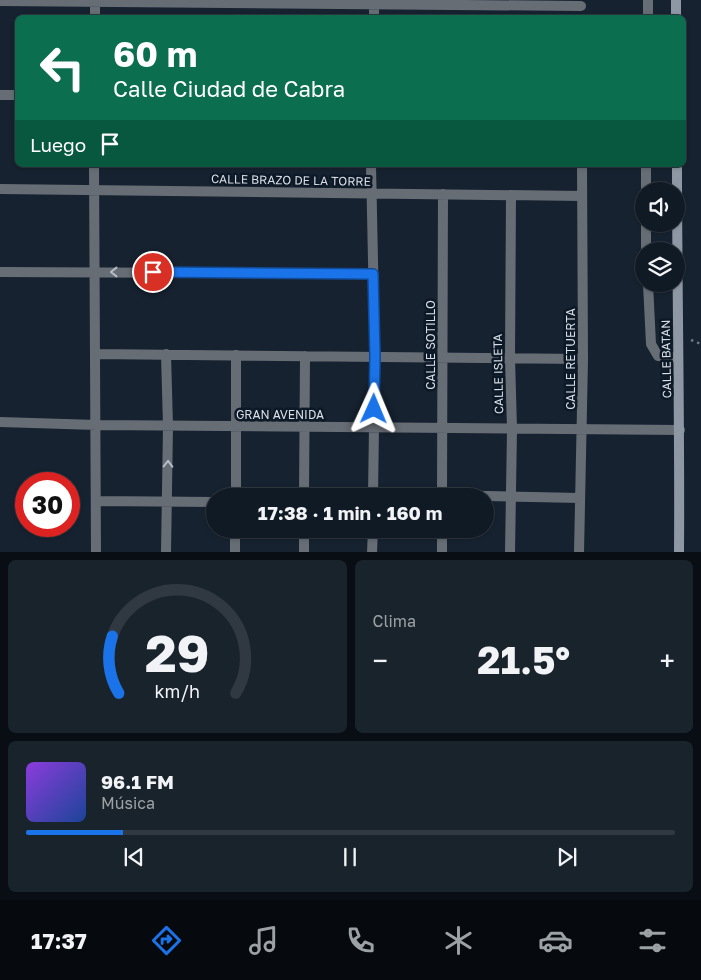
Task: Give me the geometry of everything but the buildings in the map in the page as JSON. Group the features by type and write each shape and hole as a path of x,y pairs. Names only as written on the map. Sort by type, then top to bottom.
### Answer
{"street":[{"path":"648,0 648,15"},
{"path":"676,0 676,15"},
{"path":"0,1 581,3"},
{"path":"95,1 95,15"},
{"path":"374,2 374,15"},
{"path":"0,94 15,95"},
{"path":"94,167 97,425 96,552"},
{"path":"371,167 375,356 373,488"},
{"name":"CALLE RETUERTA","path":"579,552 583,359 582,167"},
{"path":"646,167 646,182"},
{"name":"CALLE BATAN","path":"676,167 680,430 678,552"},
{"name":"CALLE BRAZO DE LA TORRE","path":"0,189 582,196"},
{"name":"CALLE SOTILLO","path":"442,488 443,194"},
{"name":"CALLE ISLETA","path":"510,195 512,429 510,552"},
{"path":"0,272 373,274"},
{"path":"648,292 651,344 658,356 678,358"},
{"path":"95,354 583,359"},
{"path":"166,354 168,426 166,552"},
{"path":"236,355 236,488"},
{"path":"304,488 305,356"},
{"name":"GRAN AVENIDA","path":"0,422 168,426 680,430"},
{"path":"494,496 580,498"},
{"path":"96,500 206,502"},
{"path":"235,538 235,552"},
{"path":"304,538 304,552"},
{"path":"372,552 373,538"},
{"path":"442,538 442,552"}],"route":[{"path":"153,272 373,274 374,409"}]}
